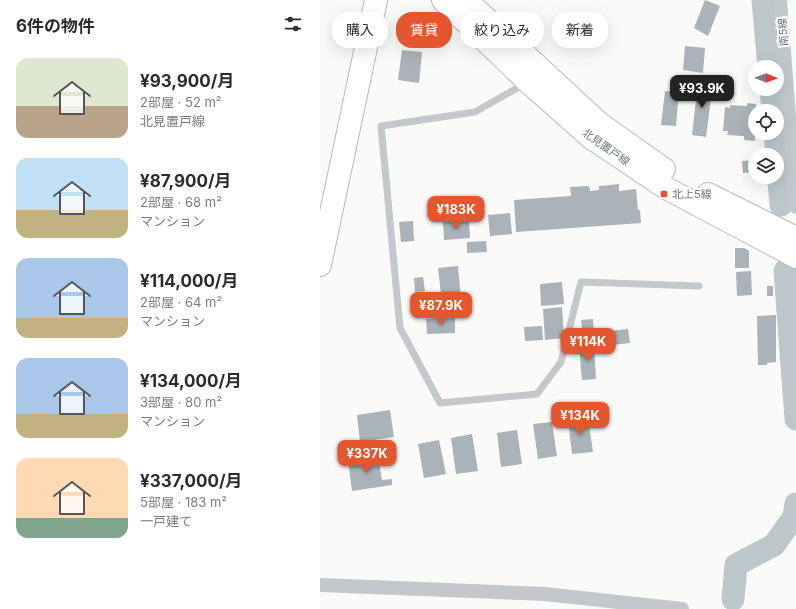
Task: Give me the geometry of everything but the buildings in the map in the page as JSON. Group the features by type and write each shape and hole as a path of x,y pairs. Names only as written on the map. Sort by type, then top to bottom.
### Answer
{"main road":[{"path":"320,265 376,0"},
{"name":"北見置戸線","path":"443,0 528,82 590,137 666,188 796,257"},
{"name":"北見置戸線","path":"466,0 599,123 675,176 737,210 796,238"}],"street":[{"name":"南5線","path":"780,0 796,207"},
{"path":"320,585 545,594 682,609"}],"lane":[{"path":"528,82 474,112 381,126 400,328 440,403 537,394 561,362 581,282 699,286"}],"waterway":[{"path":"763,0 768,60"},
{"path":"772,96 772,104"},
{"path":"776,140 776,148"},
{"path":"779,184 781,205"},
{"path":"785,271 796,419"},
{"path":"733,599 736,565 774,545 794,517 796,504"}],"place":[{"name":"北上5線","path":"664,194"}]}
